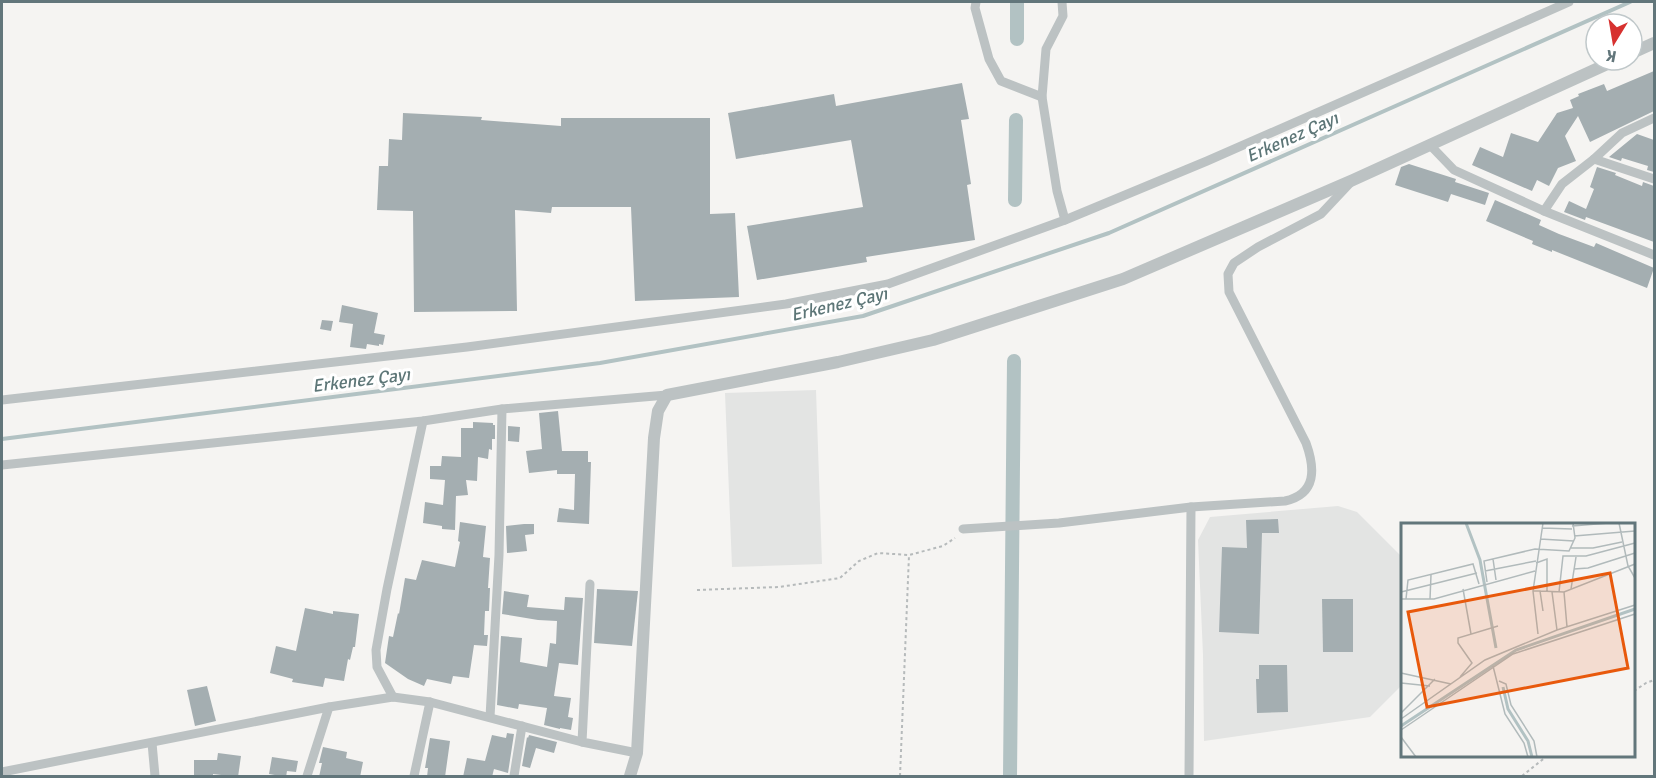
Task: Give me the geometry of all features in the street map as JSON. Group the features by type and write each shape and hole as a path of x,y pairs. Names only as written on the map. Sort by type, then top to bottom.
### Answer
{"street":[{"path":"975,2 989,59 1002,81 1042,97"},
{"path":"1062,2 1063,16 1046,49 1042,97 1057,191 1065,220"},
{"path":"2,400 467,347 786,304 888,284 1065,220 1207,161 1569,2"},
{"path":"2,465 423,421 502,410 667,395 838,362 933,340 1124,279 1353,180 1590,72"},
{"path":"1544,211 1562,183 1594,159 1622,133 1654,118"},
{"path":"1430,145 1454,170 1544,211 1654,255"},
{"path":"1594,159 1654,179"},
{"path":"963,529 1030,525 1191,507 1297,499 1306,490 1311,480 1312,460 1306,443 1229,292 1228,274 1234,263 1258,247 1322,214 1353,180"},
{"path":"630,777 637,753 654,438 658,411 667,395"},
{"path":"490,717 499,555 502,410"},
{"path":"393,697 377,667 376,650 423,421"},
{"path":"1189,777 1191,507"},
{"path":"582,742 590,584"},
{"path":"2,772 393,697 430,702 582,742 637,753"},
{"path":"414,777 430,702"},
{"path":"307,777 329,708"},
{"path":"514,777 522,726"},
{"path":"152,743 155,777"}],"path":[{"path":"698,590 779,587 840,578 860,561 878,554 909,555 943,546 958,536 963,529"},
{"path":"900,777 909,555"},
{"path":"1635,690 1654,680"},
{"path":"1522,777 1546,757"}],"shaded area":[{"path":"816,390 822,564 732,567 725,393"},
{"path":"1338,506 1357,512 1401,556 1401,686 1370,717 1204,741 1198,540 1210,517"}],"building":[{"path":"1654,71 1654,111 1590,142 1578,116 1565,136 1576,161 1558,168 1549,186 1537,180 1532,191 1472,165 1480,147 1503,157 1511,133 1538,142 1557,113 1573,108 1570,100 1579,96 1578,94 1604,84 1607,91"},
{"path":"962,83 969,119 961,120 971,184 967,185 975,240 866,257 867,262 757,280 747,226 863,207 851,140 736,159 728,113 834,94 836,106"},
{"path":"403,113 482,117 481,120 561,126 561,118 710,118 710,214 735,213 739,297 635,301 631,207 552,207 551,213 515,210 517,311 414,312 413,211 377,210 379,166 388,166 389,139 402,140"},
{"path":"1637,134 1654,140 1654,172 1647,170 1648,166 1622,158 1621,161 1609,157"},
{"path":"1409,164 1456,179 1455,182 1489,193 1485,205 1451,194 1448,202 1395,185 1401,167"},
{"path":"1597,167 1616,173 1615,175 1642,186 1643,182 1654,186 1654,242 1586,217 1585,220 1564,212 1569,201 1586,209 1594,189 1590,187"},
{"path":"1495,200 1541,220 1539,225 1559,234 1594,247 1596,243 1654,268 1647,288 1532,244 1533,241 1486,221"},
{"path":"342,305 378,313 374,333 385,335 383,345 367,344 366,349 350,347 353,324 339,322"},
{"path":"322,320 333,321 331,331 320,329"},
{"path":"558,411 562,451 588,451 588,462 591,462 589,524 557,522 559,508 574,510 575,474 557,474 557,470 529,473 526,451 542,449 539,413"},
{"path":"473,422 493,423 495,439 492,439 492,450 489,449 488,459 478,457 477,481 466,480 468,495 456,496 455,530 442,529 442,526 423,523 425,502 443,505 445,480 430,479 430,466 441,466 442,456 461,457 461,428 473,428"},
{"path":"508,426 520,427 519,442 508,441"},
{"path":"1278,519 1279,533 1262,533 1259,634 1219,632 1222,547 1247,548 1246,520"},
{"path":"460,522 486,526 483,557 490,558 489,611 485,611 484,635 488,635 487,646 474,645 469,678 453,676 451,684 427,679 424,686 408,679 385,663 389,636 393,637 405,578 416,580 422,560 455,567 460,542 458,541"},
{"path":"534,524 534,534 525,535 527,551 507,553 506,526"},
{"path":"597,589 638,591 632,646 594,643"},
{"path":"504,591 529,595 527,607 564,610 565,597 583,598 578,665 559,663 554,696 571,698 568,717 573,718 571,730 544,725 547,708 519,704 518,709 497,705 501,636 522,638 520,662 547,667 550,643 556,644 557,621 502,614"},
{"path":"1322,599 1353,599 1353,652 1323,652"},
{"path":"305,608 333,614 333,611 359,614 355,647 353,647 350,660 348,659 344,681 325,678 323,687 292,682 293,679 270,673 276,646 296,651"},
{"path":"1259,665 1287,665 1288,712 1257,713 1256,679 1259,679"},
{"path":"207,686 216,721 195,726 187,690"},
{"path":"507,733 514,734 508,773 494,769 492,777 463,777 467,758 485,761 492,735 506,738"},
{"path":"529,735 557,742 554,753 536,748 530,768 522,766"},
{"path":"430,738 450,741 445,777 427,777 428,768 425,768"},
{"path":"323,747 347,752 346,758 363,762 360,777 319,777 322,763 319,763"},
{"path":"218,753 241,756 238,777 213,774 213,777 194,777 194,760 217,760"},
{"path":"272,757 298,761 296,772 287,771 286,777 269,774"}],"waterway":[{"path":"1017,2 1017,39"},
{"name":"Erkenez Çayı","path":"2,439 600,363 863,316 1109,233 1630,2"},
{"path":"1015,200 1016,120"},
{"path":"1010,776 1014,361"}]}
